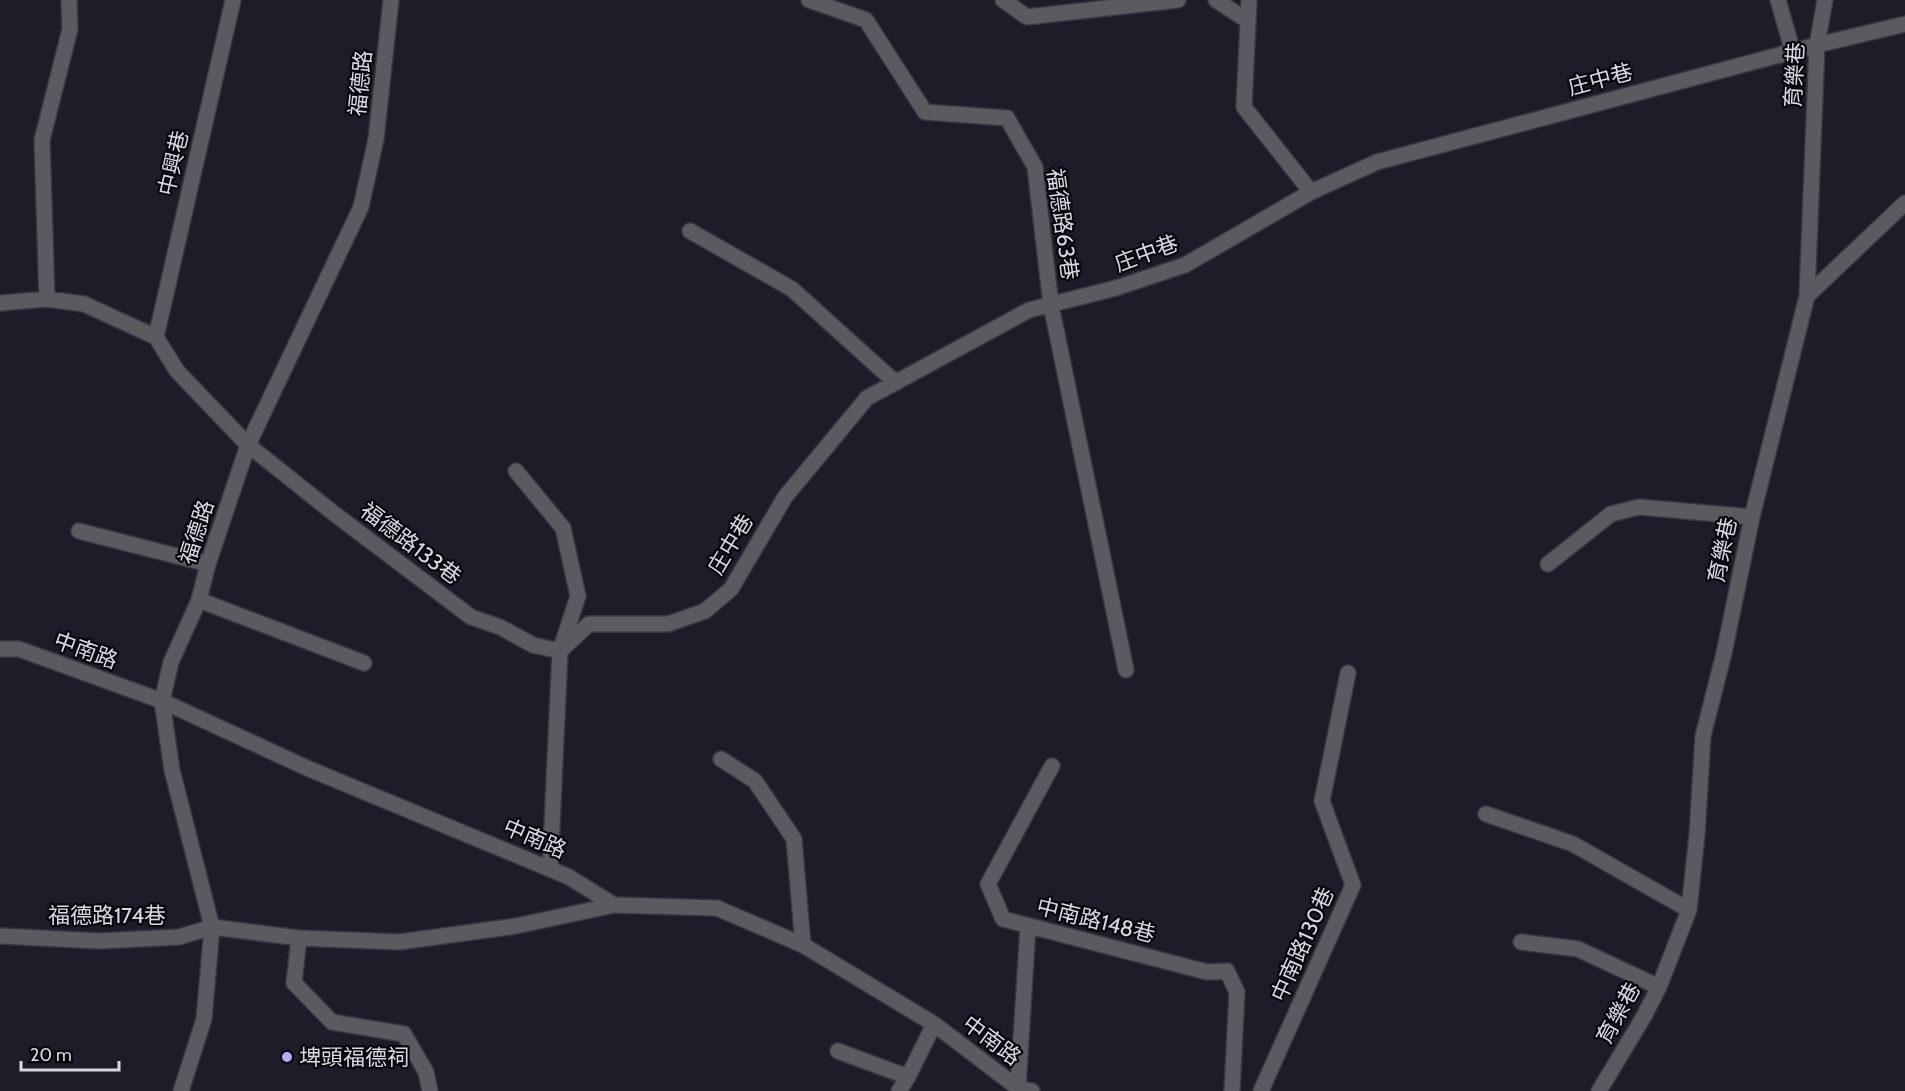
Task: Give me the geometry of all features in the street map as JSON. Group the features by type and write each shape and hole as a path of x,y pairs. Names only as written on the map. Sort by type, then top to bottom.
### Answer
{"street":[{"path":"47,299 42,140 70,29 69,0"},
{"name":"中興巷","path":"156,337 233,0"},
{"name":"福德路","path":"181,1091 204,1019 212,927 172,770 162,701 171,662 199,600 208,564 248,445 361,207 376,139 391,0"},
{"name":"福德路63巷","path":"809,0 866,20 925,112 1006,118 1035,167 1051,305"},
{"path":"1003,0 1027,17 1178,0"},
{"path":"1216,0 1248,21"},
{"path":"1249,0 1244,107 1311,192"},
{"path":"1778,0 1793,52"},
{"name":"育樂巷","path":"1599,1091 1659,987 1689,910 1697,835 1703,736 1724,653 1752,517 1807,296 1816,45 1825,0"},
{"name":"庄中巷","path":"560,651 589,624 668,624 705,611 731,590 785,497 867,398 1029,310 1116,288 1185,265 1311,192 1377,162 1816,45 1905,24"},
{"path":"1807,296 1905,203"},
{"path":"690,231 792,289 896,383"},
{"path":"0,303 47,299 84,304 156,337 177,371 248,445"},
{"path":"1051,305 1126,670"},
{"name":"福德路133巷","path":"248,445 336,515 471,616 500,627 533,645 560,651"},
{"path":"516,471 563,528 578,596 560,651 550,869"},
{"path":"1548,564 1611,514 1640,507 1752,517"},
{"path":"79,531 208,564"},
{"path":"199,600 364,663"},
{"name":"中南路","path":"0,649 19,649 162,701 307,768 569,877 614,905 717,909 803,945 934,1024 1025,1089"},
{"name":"中南路130巷","path":"1262,1091 1353,885 1322,801 1348,674"},
{"path":"721,759 755,782 794,839 803,945"},
{"name":"中南路148巷","path":"1052,766 988,884 1003,919 1206,972 1227,971 1237,992 1232,1091"},
{"path":"1486,813 1573,844 1689,910"},
{"path":"212,927 299,938 399,942 516,926 614,905"},
{"path":"1025,1089 1028,926"},
{"name":"福德路174巷","path":"0,936 99,941 179,937 212,927"},
{"path":"299,938 294,983 332,1022 404,1034 426,1072 430,1091"},
{"path":"1521,942 1578,949 1659,987"},
{"path":"898,1091 908,1077 934,1024"},
{"path":"838,1051 908,1077"}],"place":[{"name":"埤頭福德祠","path":"287,1057"}]}
